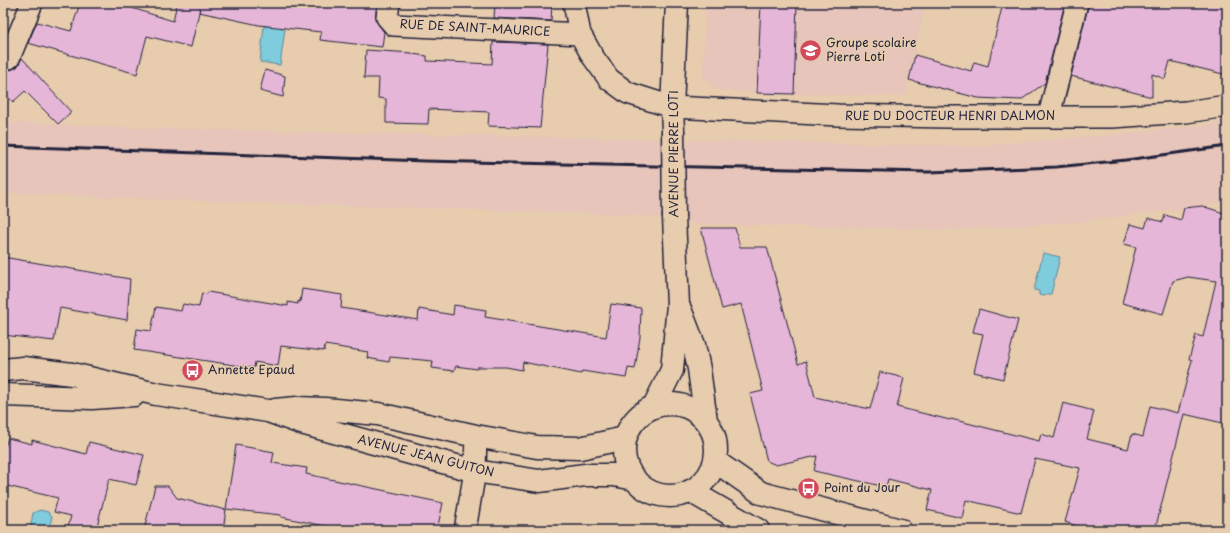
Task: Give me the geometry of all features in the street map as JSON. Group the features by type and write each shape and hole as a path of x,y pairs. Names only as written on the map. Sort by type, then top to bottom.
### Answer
{"main road":[{"name":"AVENUE PIERRE LOTI","path":"654,406 672,370 678,304 674,217 672,107 677,3"},
{"name":"AVENUE PIERRE LOTI","path":"678,304 694,345 706,421"},
{"name":"AVENUE JEAN GUITON","path":"3,370 23,368 72,374 156,394 268,411 301,423 474,471 539,481 585,476 614,475 635,479"},
{"name":"AVENUE JEAN GUITON","path":"3,395 92,398 156,394"},
{"path":"668,403 682,405 695,411 706,421 716,440 716,450 715,461 710,474 701,484 690,492 675,496 660,495 646,489 635,479 627,467 624,452 626,438 631,425 641,414 654,406 668,403"},
{"name":"AVENUE JEAN GUITON","path":"268,411 297,408 378,414 476,436 537,447 580,448 626,438"},
{"path":"715,461 761,493 900,530"},
{"path":"690,492 758,530"}],"street":[{"path":"9,58 32,3"},
{"name":"RUE DE SAINT-MAURICE","path":"389,3 387,17 394,25 580,34"},
{"name":"RUE DU DOCTEUR HENRI DALMON","path":"574,3 580,34 593,57 609,79 628,94 672,107 838,115 948,117 1119,116 1186,112 1227,106"},
{"path":"1049,116 1077,3"},
{"path":"465,530 474,471 476,436"}],"shaded area":[{"name":"Groupe scolaire Pierre Loti","path":"706,3 925,3 906,96 793,94 715,90 703,76"},
{"path":"3,122 137,128 974,146 1125,134 1227,122 1227,202 1079,222 958,230 700,224 638,215 3,193"}],"water":[{"path":"269,24 285,29 280,65 260,62 264,26 268,27"},
{"path":"1043,253 1060,257 1051,294 1047,294 1045,296 1039,295 1039,291 1034,290"},
{"path":"40,510 48,512 52,516 49,530 30,530 33,513"}],"building":[{"path":"80,3 116,3 173,21 177,3 377,3 375,20 384,32 382,47 320,40 321,32 259,25 199,12 191,47 147,36 137,74 28,43 37,22 71,31"},
{"path":"495,3 552,3 551,21 494,18"},
{"path":"761,3 797,3 794,94 757,93"},
{"path":"1003,3 1065,3 1045,83 1021,100 978,98 909,80 915,55 971,71 974,62 988,66"},
{"path":"1089,3 1227,3 1227,75 1170,61 1165,79 1152,74 1152,97 1071,76"},
{"path":"493,42 548,44 540,128 488,126 489,112 429,109 428,124 386,123 386,99 378,98 379,78 364,78 366,50 412,53 427,56 427,61 492,64"},
{"path":"22,58 71,112 58,124 25,91 13,102 3,92 3,73 7,69 11,70 17,67"},
{"path":"265,70 285,76 283,97 260,91"},
{"path":"1202,206 1227,214 1227,424 1184,414 1155,530 1091,530 1065,522 1080,468 1035,459 1021,513 966,500 962,518 927,510 932,490 888,479 886,487 814,471 817,456 776,465 767,461 750,394 763,391 741,304 722,309 701,228 735,228 740,247 767,247 798,364 806,361 815,397 870,409 880,372 904,378 897,407 1039,441 1041,434 1054,438 1063,403 1094,411 1087,439 1128,449 1132,434 1143,437 1150,406 1178,413 1192,360 1189,359 1196,335 1203,337 1216,281 1188,277 1173,281 1163,314 1122,303 1136,247 1124,244 1130,224 1145,228 1148,218 1163,222 1165,215 1181,220 1184,208"},
{"path":"3,257 130,279 127,320 60,308 54,341 3,335"},
{"path":"302,289 342,295 341,308 418,320 419,309 453,315 454,305 486,310 485,317 606,337 611,304 641,308 640,337 635,369 628,368 626,378 582,371 581,374 523,362 522,370 506,367 477,367 477,369 456,366 454,371 432,368 433,361 390,357 389,362 367,358 368,352 325,345 324,351 281,346 278,366 255,362 254,368 134,350 137,329 151,331 156,307 181,311 183,304 199,307 202,293 207,294 208,292 288,306 288,302 298,304 298,301 300,302"},
{"path":"979,309 1018,320 1003,379 974,372 983,334 973,332"},
{"path":"8,438 32,444 32,440 86,454 89,442 144,455 136,485 109,479 96,530 67,530 71,516 54,512 58,498 3,485 3,452"},
{"path":"236,445 274,452 272,463 307,468 306,474 443,503 437,530 345,530 281,517 281,515 226,509"},
{"path":"155,486 168,486 177,498 226,510 223,530 144,530"}],"railway":[{"path":"3,146 425,161 929,172 1056,167 1126,160 1227,146"}],"place":[{"name":"Groupe scolaire Pierre Loti","path":"810,50"},
{"name":"Annette Epaud","path":"192,370"},
{"name":"Point du Jour","path":"808,488"}]}
